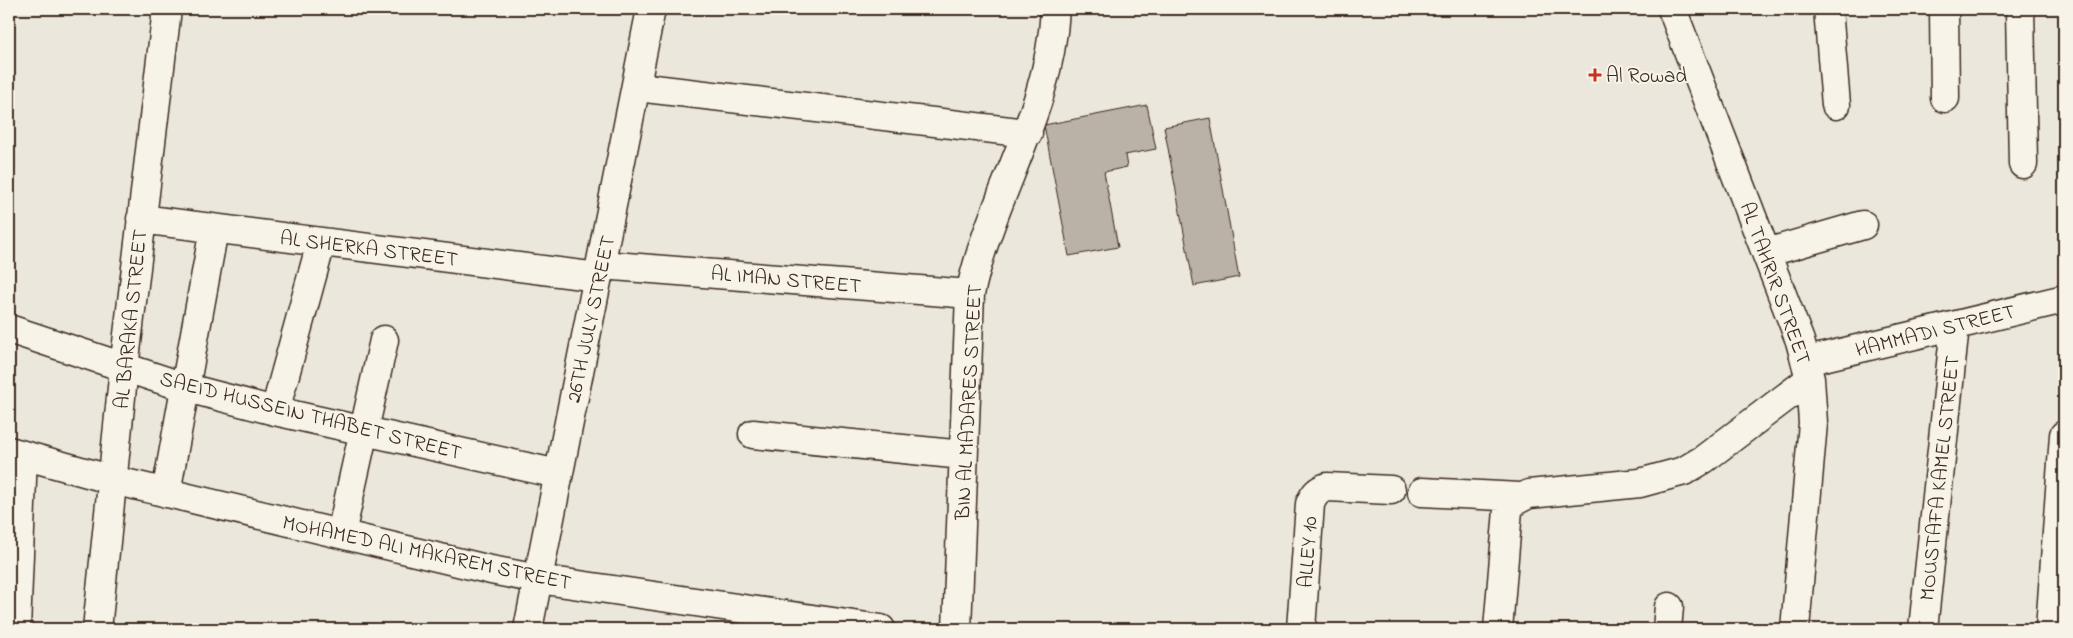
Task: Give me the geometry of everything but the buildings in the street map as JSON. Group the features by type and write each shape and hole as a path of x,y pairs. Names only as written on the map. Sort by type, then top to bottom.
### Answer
{"street":[{"name":"AL BARAKA STREET","path":"97,629 124,368 167,9"},
{"name":"26TH JULY STREET","path":"528,629 651,9"},
{"name":"BIN AL MADARES STREET","path":"957,629 970,294 983,247 1028,133 1046,69 1055,9"},
{"name":"AL TAHRIR STREET","path":"1672,9 1766,253 1808,370 1813,422 1795,629"},
{"path":"1828,9 1836,105"},
{"path":"1944,9 1945,98"},
{"path":"2020,9 2022,164"},
{"path":"637,87 1028,133"},
{"name":"AL SHERKA STREET","path":"141,219 321,242 599,271"},
{"path":"1766,253 1863,226"},
{"path":"166,493 187,388 214,229"},
{"path":"275,411 321,242"},
{"name":"AL IMAN STREET","path":"599,271 970,294"},
{"name":"HAMMADI STREET","path":"1808,370 1955,326 2064,300"},
{"name":"MOUSTAFA KAMEL STREET","path":"1923,629 1955,326"},
{"name":"SAEID HUSSEIN THABET STREET","path":"9,330 187,388 275,411 558,474"},
{"path":"342,534 384,340"},
{"path":"1498,629 1508,510 1513,502 1529,494 1640,483 1684,470 1704,459 1808,370"},
{"path":"753,434 964,455"},
{"path":"2050,629 2064,435"},
{"path":"16,453 16,629"},
{"name":"MOHAMED ALI MAKAREM STREET","path":"16,453 166,493 538,579 881,629"},
{"name":"ALLEY 10","path":"1301,629 1310,504 1313,496 1319,490 1328,487 1391,490"},
{"path":"1422,492 1520,497"}],"place":[{"name":"Al Rowad","path":"1595,75"}]}
